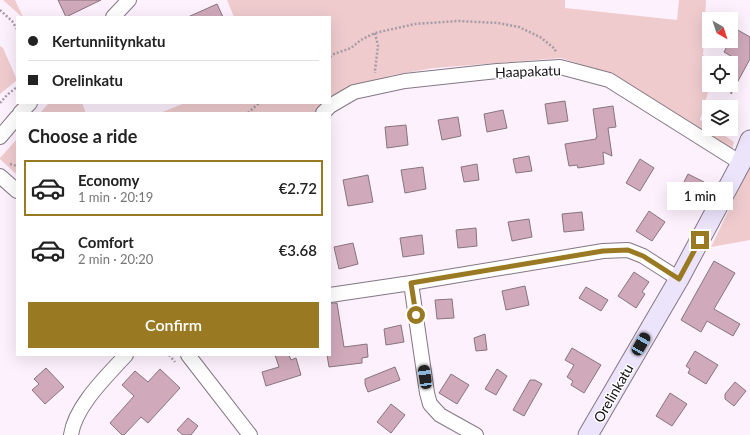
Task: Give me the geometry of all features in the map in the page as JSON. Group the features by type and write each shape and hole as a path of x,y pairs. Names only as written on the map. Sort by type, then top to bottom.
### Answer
{"street":[{"path":"114,16 129,0"},
{"name":"Haapakatu","path":"324,112 330,106 354,92 405,81 497,71 560,67 609,80 741,162"},
{"path":"21,112 29,104"},
{"path":"0,137 16,118"},
{"name":"Orelinkatu","path":"588,435 679,279 741,162 750,140"},
{"path":"0,176 16,190"},
{"path":"331,296 603,251 628,250 643,256 679,279"},
{"path":"411,283 427,393 430,404 440,415 476,435"},
{"path":"71,435 80,410 95,390 125,356"},
{"path":"189,356 250,435"}],"path":[{"path":"0,10 12,21 16,27"},
{"path":"331,56 351,48 361,40 374,33 415,24 458,21 498,23 519,28 540,37 556,50 560,67"},
{"path":"374,33 378,46 375,70 378,87"},
{"path":"0,103 16,88"},
{"path":"249,112 258,104"}],"shaded area":[{"path":"3,0 15,0 23,16"},
{"path":"227,0 565,0 565,8 677,20 679,0 706,0 705,12 702,12 702,48 703,48 703,55 705,56 702,56 702,92 708,92 706,100 702,100 702,113 700,120 702,121 702,131 610,74 561,58 434,68 393,75 356,85 331,98 331,16 234,16"},
{"path":"0,46 3,48 16,81 0,94"},
{"path":"48,104 82,104 86,112 41,112"},
{"path":"182,104 325,104 318,112 162,112"},
{"path":"710,136 725,136 734,142 732,150"},
{"path":"16,140 16,174 0,158"},
{"path":"750,166 750,240 711,247"}],"building":[{"path":"58,0 101,0 68,16 66,16"},
{"path":"217,4 223,16 190,16"},
{"path":"738,30 750,37 750,59 738,81 738,56 731,56 724,52 726,48 738,48"},
{"path":"565,101 568,121 548,124 545,104"},
{"path":"613,106 616,127 608,128 612,156 603,152 604,164 578,168 577,165 569,166 565,144 596,139 593,109"},
{"path":"503,110 507,128 487,132 484,114"},
{"path":"458,117 461,136 442,140 438,120"},
{"path":"406,125 408,145 387,148 385,127"},
{"path":"529,156 532,171 516,173 513,159"},
{"path":"640,159 654,168 640,191 626,183"},
{"path":"477,164 479,180 464,182 461,167"},
{"path":"423,167 426,189 405,193 401,170"},
{"path":"688,174 704,182 696,198 680,190"},
{"path":"368,175 373,202 348,206 343,180"},
{"path":"649,211 665,222 652,241 636,231"},
{"path":"582,212 584,230 564,232 562,214"},
{"path":"529,219 532,237 512,241 508,222"},
{"path":"476,228 477,246 458,248 456,230"},
{"path":"422,235 424,254 403,257 400,238"},
{"path":"353,243 358,264 339,269 334,247"},
{"path":"714,261 735,273 714,309 740,324 733,336 707,321 701,332 681,320"},
{"path":"634,272 649,282 642,292 645,294 636,308 618,296"},
{"path":"525,286 529,305 506,310 502,291"},
{"path":"586,287 608,300 601,311 579,298"},
{"path":"452,299 454,318 437,319 435,300"},
{"path":"331,303 337,303 344,347 367,344 368,357 362,358 362,363 329,367 327,356 331,356"},
{"path":"401,325 404,342 386,345 384,329"},
{"path":"485,334 487,350 476,351 474,338"},
{"path":"572,348 601,365 584,393 571,385 573,381 567,377 574,365 565,360"},
{"path":"695,351 718,365 706,384 688,373 690,369 686,366"},
{"path":"275,356 289,356 291,360 296,358 301,375 266,386 262,372 279,367"},
{"path":"395,367 400,380 368,392 365,379"},
{"path":"46,368 64,387 45,404 32,390 39,384 34,379"},
{"path":"160,369 180,388 148,423 141,417 124,435 122,435 110,423 134,396 122,385 135,371 148,382"},
{"path":"497,369 507,376 496,395 485,389"},
{"path":"451,374 469,385 457,404 439,393"},
{"path":"530,380 535,380 542,384 524,416 513,410"},
{"path":"735,382 746,391 734,406 725,399 725,394"},
{"path":"670,393 687,404 672,426 656,416"},
{"path":"391,404 405,415 391,433 377,422"},
{"path":"188,418 198,426 191,435 183,435 177,430"}],"route":[{"path":"416,315 411,283 603,251 628,250 643,256 679,279 700,240"}]}
